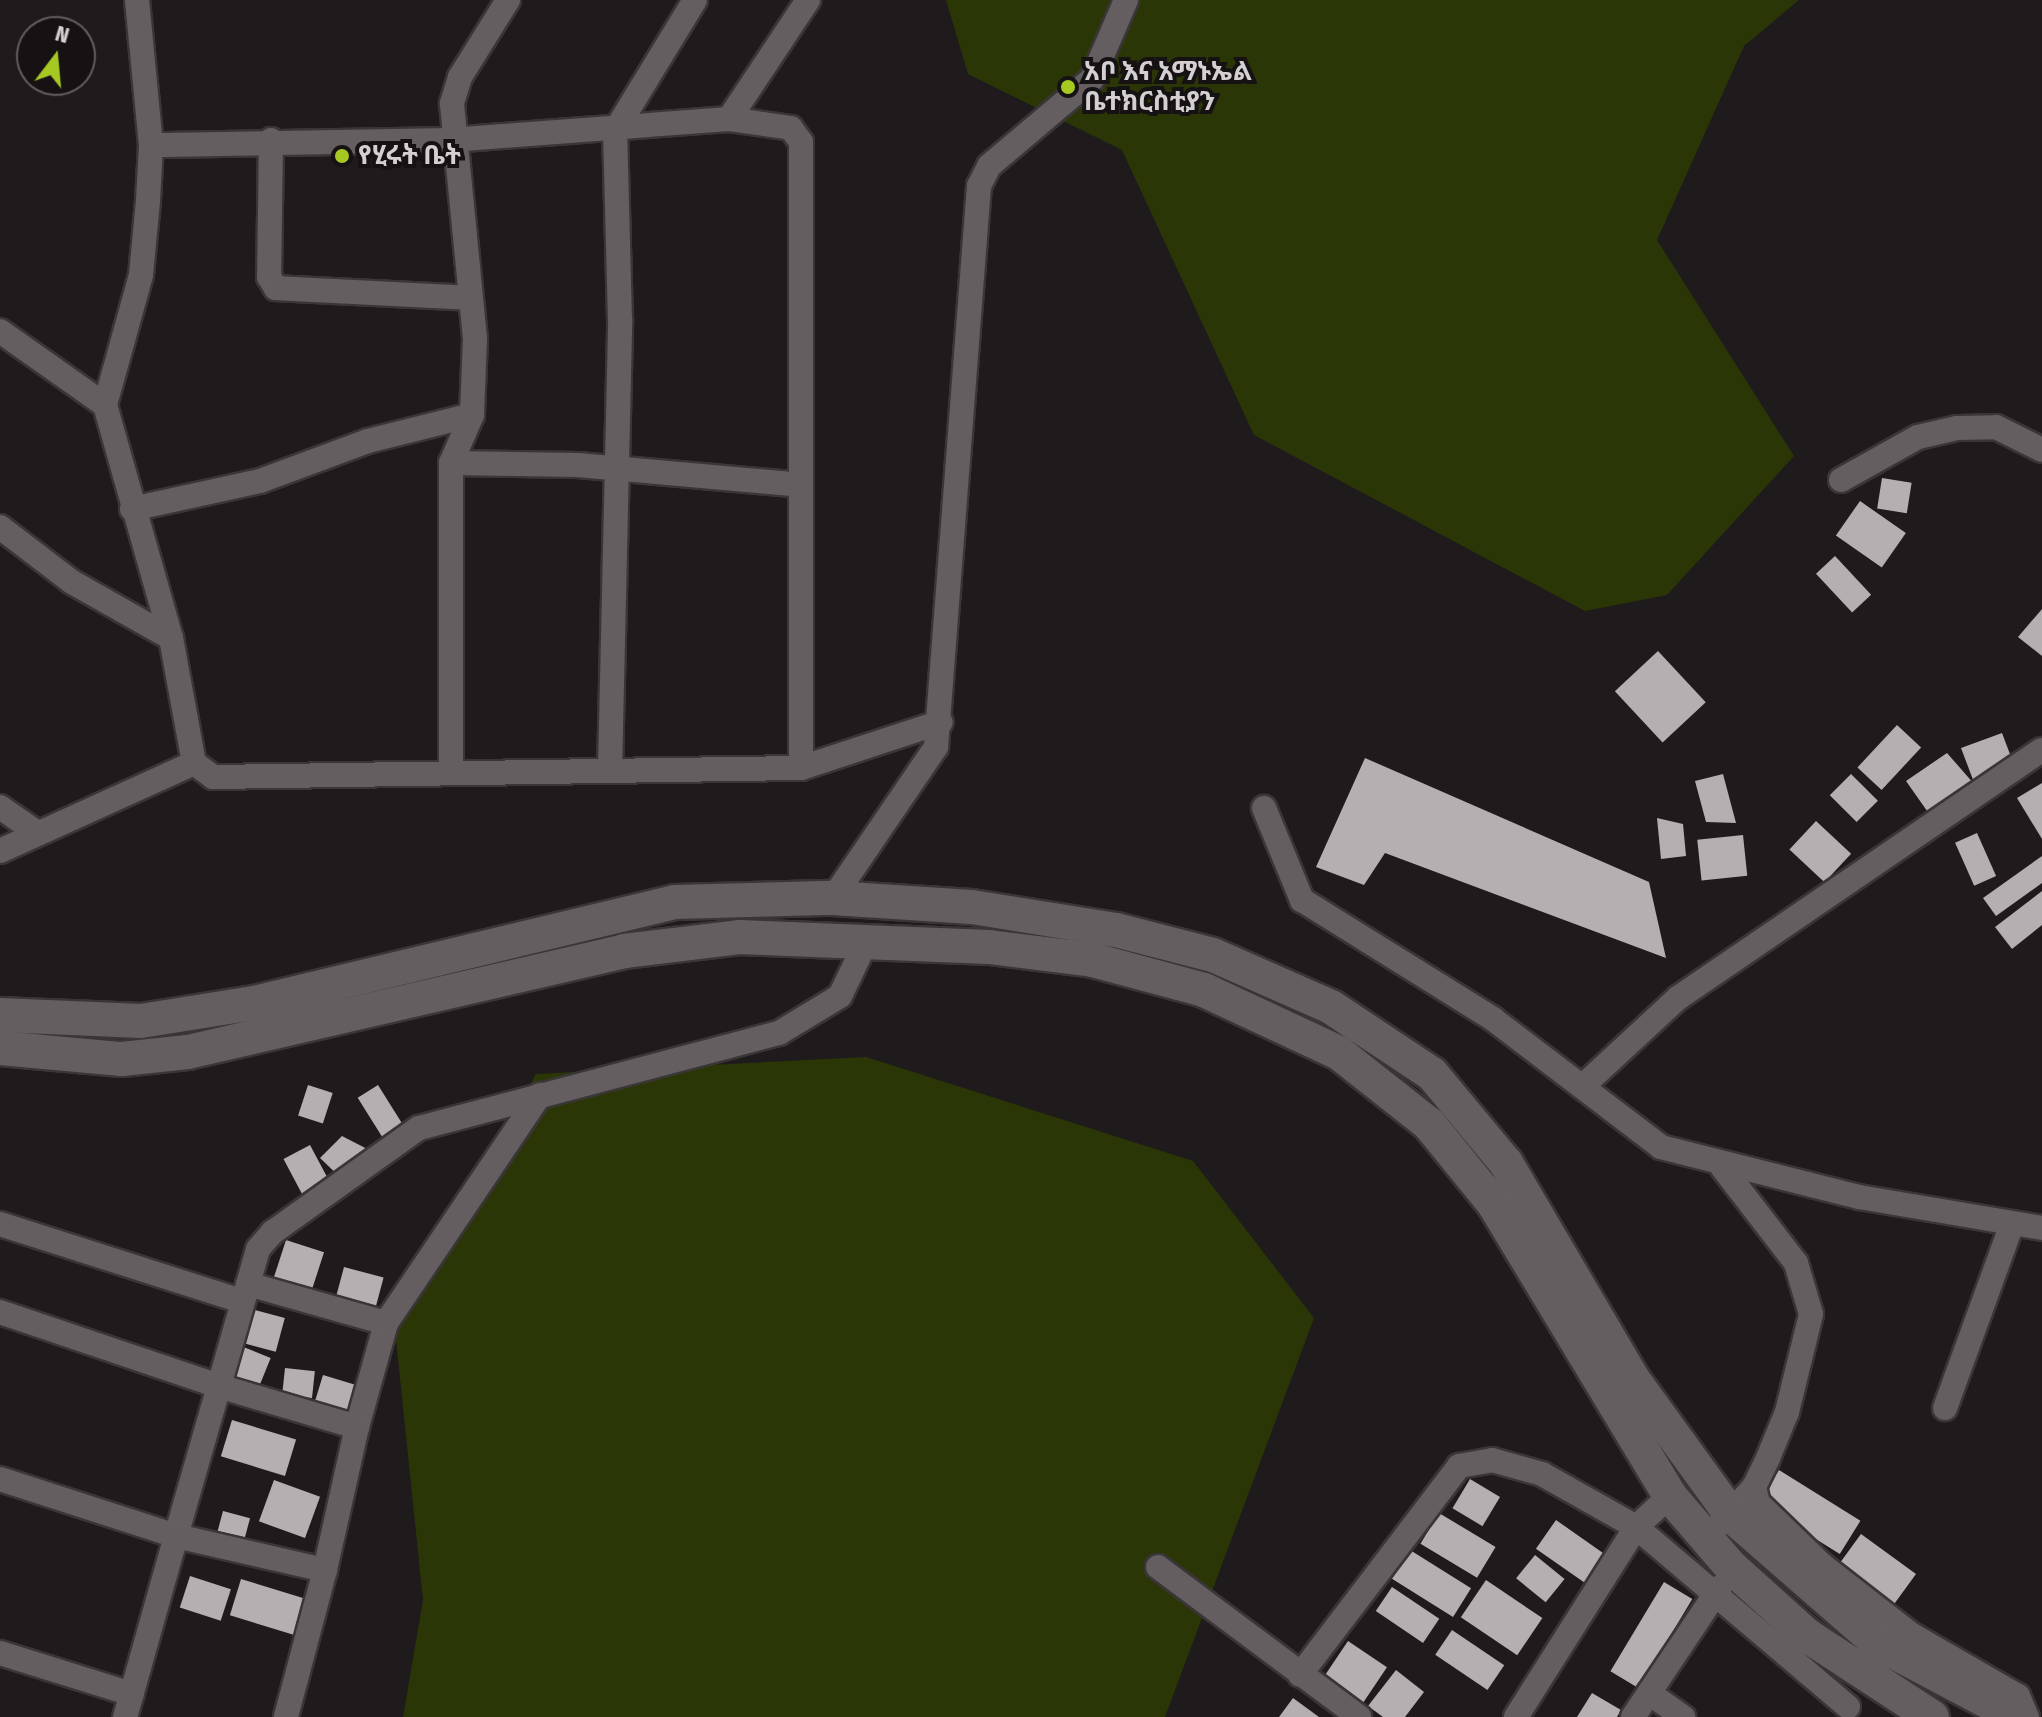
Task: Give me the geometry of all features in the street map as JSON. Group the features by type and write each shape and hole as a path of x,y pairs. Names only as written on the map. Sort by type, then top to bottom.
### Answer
{"main road":[{"path":"0,1015 141,1021 380,976 520,935 675,902 833,898 1035,914 1213,955 1389,1040 1469,1113 1535,1207 1718,1525 1731,1567 1852,1701 1932,1717"},
{"path":"520,935 531,973"},
{"path":"0,1048 122,1059 188,1052 679,942 877,940 1093,960 1204,990 1339,1053 1401,1098 1458,1155 1670,1496 1718,1525 1879,1644 2017,1717"}],"street":[{"path":"137,0 151,145 141,275 105,405 171,638 194,763 213,777 801,768 941,722"},
{"path":"451,772 451,463 472,415 471,298 450,140 460,77 508,0"},
{"path":"610,771 612,469 620,320 615,131 695,0"},
{"path":"729,119 808,0"},
{"path":"833,898 928,768 941,722 979,186 989,166 1092,79 1126,0"},
{"path":"151,145 271,140 450,140 615,131 729,119 783,123 801,142 801,768"},
{"path":"271,140 269,277 276,288 471,298"},
{"path":"0,331 105,405"},
{"path":"132,509 260,481 368,441 472,415"},
{"path":"1841,480 1918,437 1957,428 1996,427 2042,450"},
{"path":"451,463 612,469 800,485"},
{"path":"0,527 72,582 171,638"},
{"path":"1585,1084 1678,998 2042,750"},
{"path":"0,851 33,830 194,763"},
{"path":"0,807 33,830"},
{"path":"1264,808 1302,900 1585,1084 1661,1147 1722,1167 2042,1228"},
{"path":"0,1653 129,1705 258,1249 273,1232 346,1183 378,1150 419,1128 779,1033 840,996 877,940"},
{"path":"286,1717 325,1570 357,1427 386,1323 540,1095"},
{"path":"1718,1525 1754,1487 1802,1360 1809,1294 1796,1263 1722,1167"},
{"path":"0,1224 245,1292 386,1323"},
{"path":"1945,1408 2012,1224"},
{"path":"0,1312 219,1386 357,1427"},
{"path":"1300,1675 1459,1466 1492,1460 1542,1474 1636,1527 1714,1598 1852,1701"},
{"path":"0,1479 176,1536 325,1570"},
{"path":"1754,1487 1758,1503 1822,1565 1912,1635 2018,1696 2027,1717"},
{"path":"1525,1714 1636,1527 1670,1496"},
{"path":"1158,1567 1359,1717"},
{"path":"1633,1717 1714,1598 1731,1567"},
{"path":"1649,1693 1683,1717"}],"green space":[{"path":"946,0 1799,0 1744,46 1657,240 1794,456 1667,595 1585,611 1254,435 1122,150 968,74"},
{"path":"866,1057 1193,1161 1314,1318 1165,1717 403,1717 423,1600 395,1330 536,1074"}],"building":[{"path":"1882,478 1912,483 1907,513 1877,509"},
{"path":"1860,501 1906,533 1882,568 1836,535"},
{"path":"1835,556 1871,595 1852,612 1816,574"},
{"path":"2042,609 2042,656 2018,637"},
{"path":"1658,651 1706,702 1663,742 1615,691"},
{"path":"1897,725 1921,748 1882,790 1857,767"},
{"path":"2002,733 2016,770 1932,818 1906,781 1947,753 1975,785 1961,748"},
{"path":"1365,758 1649,882 1666,958 1385,853 1364,885 1316,867"},
{"path":"1723,774 1736,823 1706,822 1695,781"},
{"path":"1851,774 1878,801 1857,822 1830,795"},
{"path":"2042,783 2042,839 2017,798"},
{"path":"1657,818 1683,824 1686,856 1661,859"},
{"path":"1816,821 1851,854 1825,882 1789,850"},
{"path":"1977,833 1996,876 1974,886 1955,843"},
{"path":"1743,835 1747,876 1702,881 1697,840"},
{"path":"2042,856 2042,883 1996,916 1983,898"},
{"path":"2042,891 2042,925 2012,949 1995,927"},
{"path":"308,1085 333,1093 323,1123 298,1115"},
{"path":"378,1085 403,1125 383,1138 358,1098"},
{"path":"342,1136 375,1153 346,1183 320,1158"},
{"path":"310,1145 331,1184 304,1198 284,1159"},
{"path":"286,1240 324,1252 311,1291 273,1279"},
{"path":"344,1267 384,1278 376,1308 336,1297"},
{"path":"251,1309 285,1318 276,1352 242,1343"},
{"path":"241,1346 271,1358 258,1390 228,1378"},
{"path":"285,1368 315,1371 312,1398 282,1395"},
{"path":"323,1375 359,1386 350,1418 313,1407"},
{"path":"232,1420 296,1440 285,1476 221,1456"},
{"path":"1779,1470 1860,1521 1840,1554 1758,1503"},
{"path":"1470,1479 1500,1497 1482,1526 1452,1508"},
{"path":"274,1480 320,1497 305,1538 259,1521"},
{"path":"223,1511 250,1518 243,1543 216,1536"},
{"path":"1439,1513 1496,1547 1477,1578 1420,1544"},
{"path":"1556,1520 1605,1554 1585,1583 1536,1549"},
{"path":"1861,1534 1916,1574 1893,1606 1837,1566"},
{"path":"1410,1550 1471,1588 1453,1617 1392,1579"},
{"path":"1535,1555 1565,1579 1546,1602 1516,1578"},
{"path":"190,1576 231,1589 221,1621 180,1607"},
{"path":"241,1579 307,1599 296,1636 230,1615"},
{"path":"1486,1580 1542,1618 1517,1655 1461,1617"},
{"path":"1664,1582 1692,1599 1639,1688 1610,1671"},
{"path":"1392,1587 1439,1619 1423,1643 1376,1611"},
{"path":"1452,1630 1504,1665 1487,1690 1435,1655"},
{"path":"1348,1641 1387,1667 1363,1703 1324,1677"},
{"path":"1396,1670 1424,1692 1405,1717 1383,1717 1368,1706"},
{"path":"1592,1693 1621,1710 1617,1717 1577,1717"},
{"path":"1293,1698 1319,1717 1279,1717"}],"place":[{"name":"አቦ እና አማኑኤል ቤተክርስቲያን","path":"1068,87"},
{"name":"የሂሩት ቤት","path":"342,156"}]}
